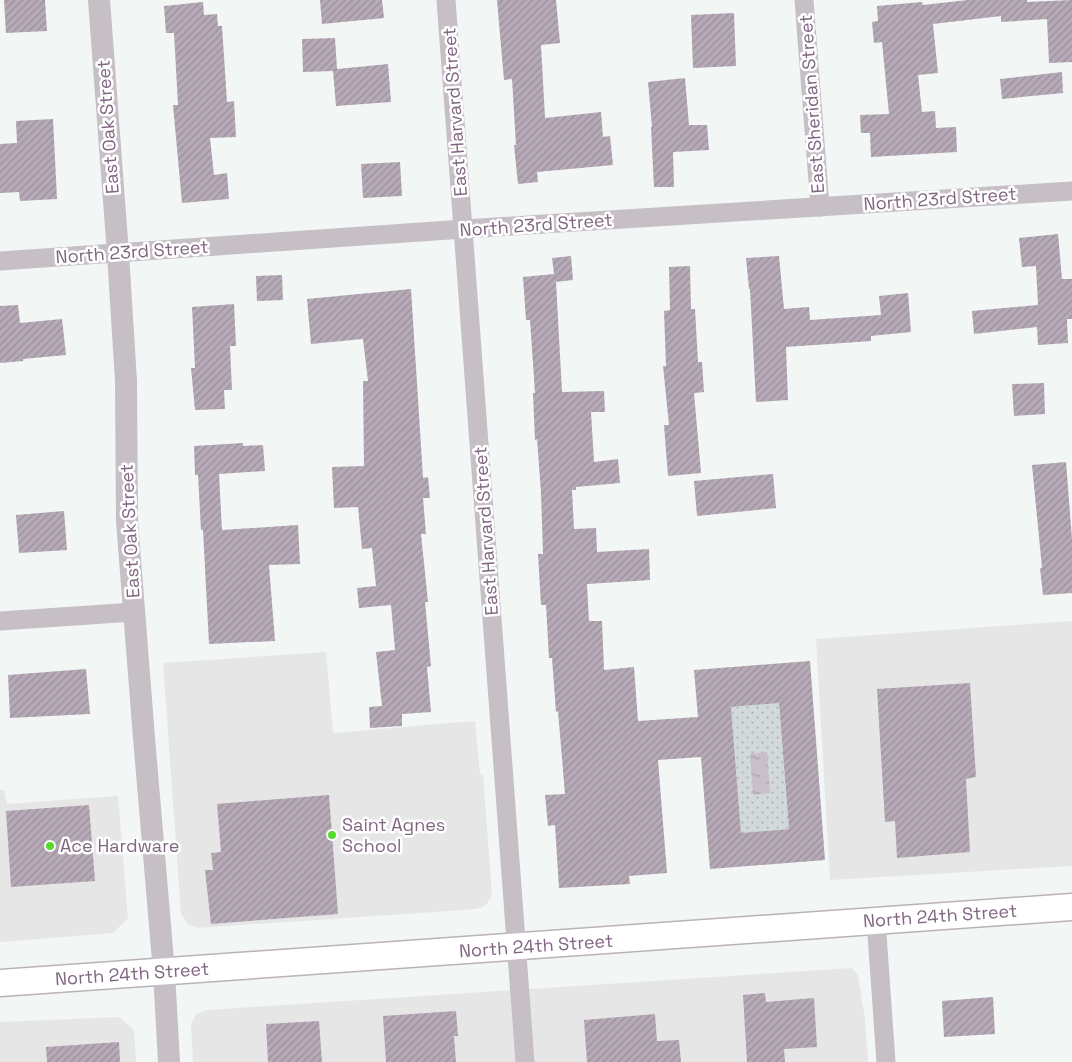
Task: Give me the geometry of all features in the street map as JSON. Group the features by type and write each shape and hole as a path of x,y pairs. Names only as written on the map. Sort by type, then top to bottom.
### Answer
{"main road":[{"name":"North 24th Street","path":"0,983 1072,907"}],"street":[{"name":"East Oak Street","path":"99,0 126,381 127,521 164,972 169,1062"},
{"name":"East Harvard Street","path":"446,0 525,1062"},
{"name":"East Sheridan Street","path":"804,0 820,208"},
{"name":"North 23rd Street","path":"0,261 464,229 1072,191"},
{"path":"0,622 134,612"},
{"path":"876,920 886,1062"}],"shaded area":[{"path":"1072,621 1072,866 830,880 816,639"},
{"name":"Saint Agnes School","path":"326,652 333,733 475,721 480,774 483,775 492,895 486,905 477,909 198,928 188,924 181,914 163,663"},
{"path":"779,703 789,829 741,833 731,707"},
{"path":"0,790 4,790 7,804 118,796 128,918 113,933 0,942"},
{"path":"852,968 858,975 865,1019 868,1062 193,1062 191,1024 196,1014 207,1010"},
{"path":"119,1017 134,1030 136,1062 0,1062 0,1022"}],"water":[{"path":"767,752 770,793 753,795 750,754"}],"building":[{"path":"4,0 45,0 47,31 6,33"},
{"path":"320,0 382,0 384,18 322,24"},
{"path":"497,0 556,0 560,43 541,45 545,118 601,112 603,137 610,136 613,165 537,172 538,182 518,184 514,145 516,145 512,79 504,80"},
{"path":"968,0 1027,0 1027,2 1072,0 1072,62 1049,63 1047,19 1001,22 1001,16 933,24 938,73 918,75 922,112 935,111 936,128 956,127 957,152 871,157 870,133 861,133 860,115 889,114 882,42 874,43 872,22 878,21 877,6 922,2 923,5"},
{"path":"203,2 204,15 217,14 218,26 222,26 227,102 234,101 236,137 210,138 214,175 227,173 229,199 182,203 173,105 178,105 174,33 166,33 164,6"},
{"path":"734,13 736,66 693,68 691,15"},
{"path":"335,38 337,69 388,64 391,102 336,106 333,71 303,72 302,39"},
{"path":"1062,72 1063,93 1002,99 1000,79"},
{"path":"685,78 689,125 707,125 709,150 673,152 674,187 654,187 648,82"},
{"path":"53,119 57,199 20,201 19,192 0,193 0,144 17,143 16,121"},
{"path":"400,162 402,196 363,198 361,164"},
{"path":"1058,234 1062,279 1072,279 1072,319 1067,319 1068,343 1038,345 1037,327 974,334 972,311 1038,305 1036,266 1022,267 1019,238"},
{"path":"571,256 573,280 556,282 562,392 604,391 605,412 591,412 594,462 618,459 620,483 576,487 576,490 572,490 574,529 596,528 597,552 649,549 650,580 587,584 589,621 602,621 604,670 634,667 638,721 698,717 694,670 810,661 825,860 710,869 701,757 658,760 667,873 629,876 630,884 559,888 555,825 548,826 545,795 565,794 552,658 549,658 546,605 541,605 538,554 543,554 541,492 537,439 535,440 533,393 535,393 530,320 526,320 523,277 554,274 552,258","holes":["779,703 789,829 741,833 731,707"]},
{"path":"779,256 784,309 809,307 810,320 881,315 879,296 908,293 911,332 871,336 871,341 786,347 788,400 756,402 750,289 746,258"},
{"path":"690,266 691,309 695,309 698,362 702,362 704,392 694,393 701,473 668,476 664,425 669,425 663,366 666,366 664,311 670,310 669,267"},
{"path":"282,275 283,300 257,301 256,276"},
{"path":"411,289 423,478 428,477 430,498 423,498 426,534 421,534 428,602 425,602 431,666 427,667 431,712 402,714 402,726 370,728 369,707 382,706 376,652 395,650 391,605 359,608 357,588 376,586 372,548 362,549 358,507 334,508 332,467 364,466 363,381 368,381 363,339 311,344 307,299"},
{"path":"234,304 236,346 230,346 232,390 224,390 225,409 195,410 191,368 195,368 192,307"},
{"path":"18,305 20,323 62,319 66,355 0,363 0,306"},
{"path":"1044,383 1045,414 1014,416 1012,384"},
{"path":"243,443 243,446 263,445 265,471 219,474 222,530 298,525 300,564 269,565 275,641 209,644 203,530 201,530 198,475 195,475 194,446"},
{"path":"1066,462 1072,539 1072,593 1043,595 1032,465"},
{"path":"773,474 776,508 697,516 694,481"},
{"path":"64,511 67,550 19,553 16,515"},
{"path":"86,669 90,714 10,718 8,675"},
{"path":"970,683 976,777 966,779 970,852 897,858 895,821 885,822 877,689"},
{"path":"329,795 338,914 211,924 205,870 213,870 211,853 221,852 217,804"},
{"name":"Ace Hardware","path":"89,805 95,881 11,887 6,811"},
{"path":"765,993 766,1002 814,998 817,1047 784,1049 785,1062 747,1062 743,995"},
{"path":"993,997 995,1034 944,1037 942,1001"},
{"path":"456,1011 458,1036 454,1036 456,1062 386,1062 383,1016"},
{"path":"655,1014 657,1041 679,1040 681,1062 587,1062 584,1020"},
{"path":"319,1021 322,1062 268,1062 266,1024"},
{"path":"119,1042 120,1062 47,1062 46,1047"}],"place":[{"name":"Saint Agnes School","path":"332,835"},
{"name":"Ace Hardware","path":"50,846"}]}
